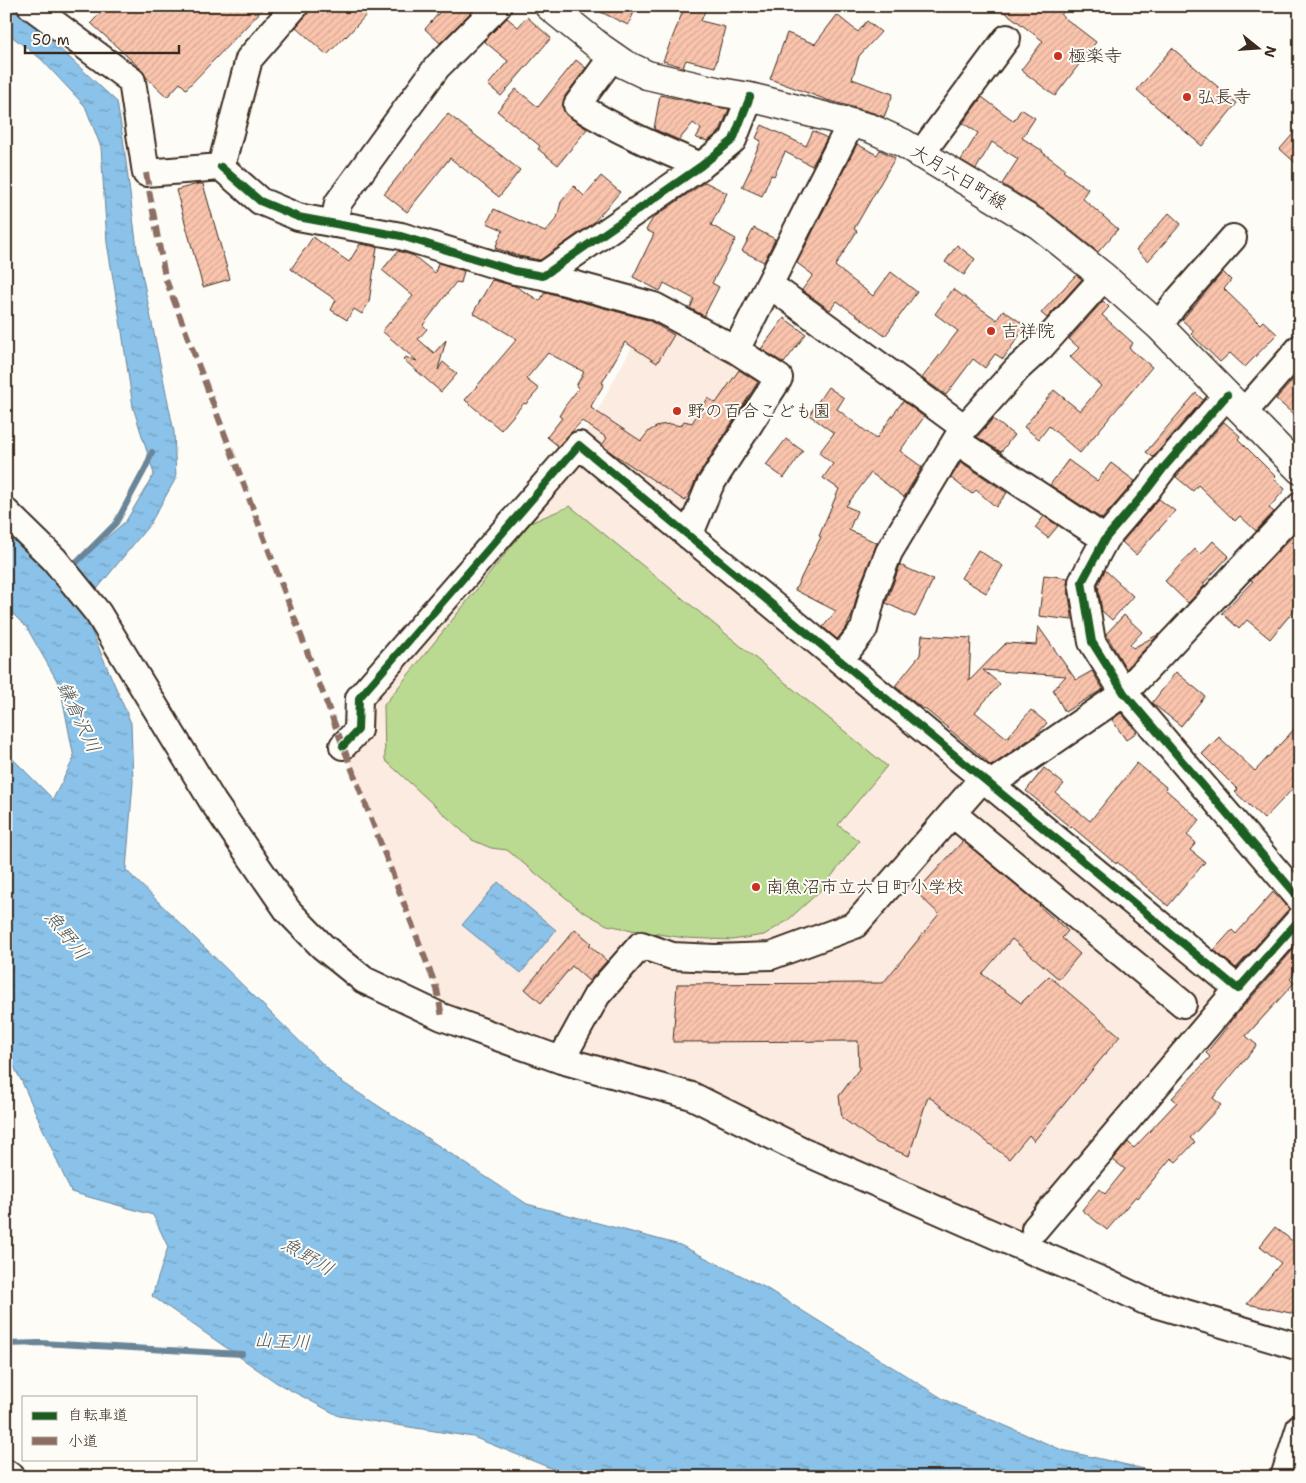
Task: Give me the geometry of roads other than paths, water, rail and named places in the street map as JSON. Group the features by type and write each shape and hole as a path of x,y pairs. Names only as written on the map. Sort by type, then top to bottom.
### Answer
{"main road":[{"name":"大月六日町線","path":"549,6 624,64 647,75 750,97 870,128 903,143 1039,225 1104,276 1158,326 1300,470"}],"street":[{"path":"31,6 132,81 146,173 221,167 260,201 298,217 401,236 515,271 543,276 654,306 736,350 779,378 710,485 689,536"},
{"path":"221,167 249,59 295,6"},
{"path":"334,224 338,203 437,67 498,6"},
{"path":"920,155 1007,38"},
{"path":"613,56 576,105 603,122 701,166"},
{"path":"543,276 701,166 733,140 750,97"},
{"path":"736,350 851,123"},
{"path":"1158,326 1233,238"},
{"path":"840,660 864,629 873,593 888,552 962,432 1017,369 1041,347 1104,276"},
{"path":"770,284 962,426 961,444 1105,539"},
{"path":"1300,348 1166,465 1105,539 1082,582 1092,642 1124,693 1300,899"},
{"path":"342,746 358,730 359,698 579,445 1238,989"},
{"path":"561,1060 597,995 641,945 672,956 715,958 771,956 855,925 953,814 987,781 1124,693 1300,506"},
{"path":"6,512 57,563 98,614 219,810 288,910 322,946 364,980 442,1017 561,1060 692,1096 801,1150 1145,1301 1300,1347"},
{"path":"953,814 1183,1004"},
{"path":"1034,1229 1300,919"},
{"path":"1284,1477 1300,1427"},
{"path":"6,1474 12,1477"}],"water":[{"path":"6,6 14,6 117,102 137,249 174,432 176,478 150,524 80,610 85,616 131,723 133,782 126,870 339,1080 527,1204 680,1245 766,1288 945,1400 1062,1450 1186,1477 573,1477 473,1437 339,1416 277,1383 152,1296 168,1247 153,1215 71,1192 22,1082 6,1052 6,752 53,799 74,758 60,686 27,628 6,607 6,521 56,581 126,521 154,474 133,407 107,243 101,147 85,106 41,59 6,32"},
{"path":"498,882 556,930 521,973 462,925"}],"waterway":[{"path":"70,569 116,523 152,452"},
{"name":"山王川","path":"6,1344 40,1343 242,1354"}],"place":[{"name":"極楽寺","path":"1058,56"},
{"name":"弘長寺","path":"1187,97"},
{"name":"吉祥院","path":"991,331"},
{"name":"野の百合こども園","path":"677,411"},
{"name":"南魚沼市立六日町小学校","path":"756,887"}],"water label":[{"name":"鎌倉沢川","path":"79,717"},
{"name":"魚野川","path":"67,935"},
{"name":"魚野川","path":"308,1256"}]}
